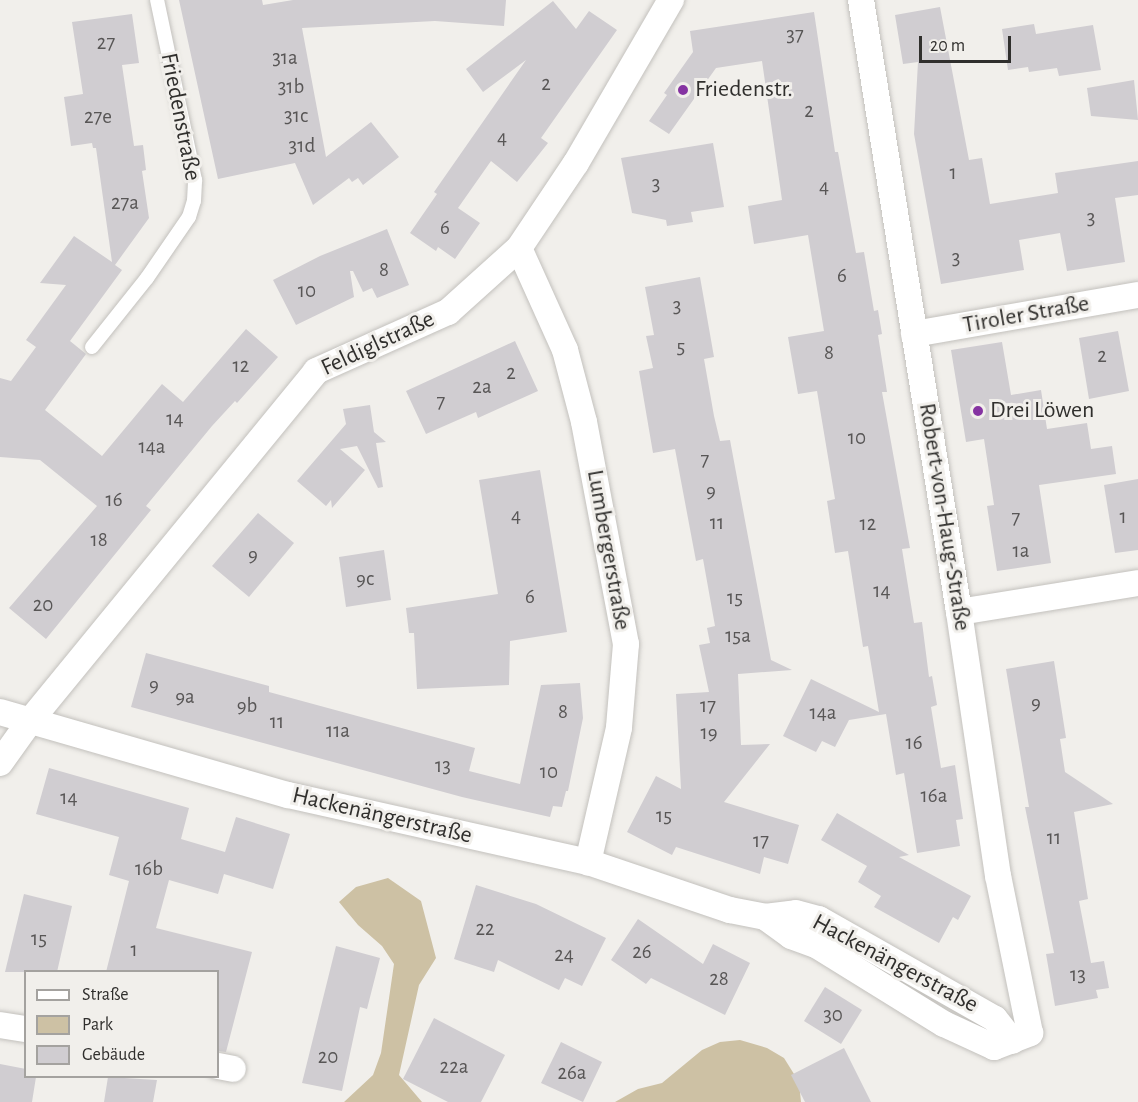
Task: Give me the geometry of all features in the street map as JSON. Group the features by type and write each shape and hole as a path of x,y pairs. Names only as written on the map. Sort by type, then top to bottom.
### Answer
{"street":[{"name":"Feldiglstraße","path":"0,763 30,721 316,371 448,312 519,248 576,163 671,0"},
{"name":"Robert-von-Haug-Straße","path":"861,0 959,612 1021,1037"},
{"name":"Lumbergerstraße","path":"519,248 565,350 581,411 626,644 619,728 588,862"},
{"name":"Tiroler Straße","path":"914,334 1138,295"},
{"path":"959,612 1138,583"},
{"name":"Hackenängerstraße","path":"0,712 288,795 588,862 730,910 765,917 791,936 816,945 944,1023 994,1047 1021,1037"},
{"path":"0,1025 24,1029"}],"lane":[{"name":"Friedenstraße","path":"92,346 147,278 189,217 194,201 195,180 157,0"}],"green space":[{"path":"388,878 421,901 436,958 419,985 399,1075 422,1102 344,1102 373,1075 381,1053 394,964 382,946 358,925 339,902 356,887"},
{"path":"740,1040 767,1048 784,1058 799,1082 801,1102 615,1102 638,1089 662,1083 702,1050 720,1042"}],"building":[{"path":"179,0 262,0 263,5 293,0 506,0 504,26 435,21 302,28 326,157 371,122 399,157 363,185 358,178 352,182 349,178 313,205 295,163 218,179"},
{"path":"553,1 576,29 589,11 617,30 541,138 548,143 517,182 491,161 458,208 480,223 455,259 438,247 436,251 410,233 437,194 434,192 526,60 483,92 466,69"},
{"path":"940,7 969,160 982,158 990,204 1058,193 1055,173 1138,161 1138,195 1115,198 1125,262 1067,271 1060,233 1019,240 1024,270 941,284 914,134 918,62 903,64 895,15"},
{"path":"814,12 835,152 838,152 856,253 864,252 874,311 878,310 882,334 878,335 887,392 882,392 910,548 902,549 914,623 922,622 929,677 932,676 937,705 931,707 941,768 955,765 963,819 956,820 960,846 917,853 904,773 896,775 886,714 849,720 835,747 822,741 816,752 783,736 811,679 879,712 868,646 863,647 848,551 835,553 827,501 835,499 817,391 798,394 788,337 824,331 808,235 754,244 748,206 782,200 762,61 716,68 669,134 649,121 667,95 664,93 693,52 690,31"},
{"path":"132,14 139,63 122,65 134,146 143,145 146,170 142,171 149,218 115,265 122,270 70,341 86,354 45,410 102,456 162,384 183,402 246,329 278,357 237,403 235,401 212,426 146,506 151,510 46,639 9,608 97,506 40,460 0,457 0,378 11,381 36,347 26,340 66,285 40,283 74,236 112,262 96,148 93,148 92,143 71,146 64,97 83,94 72,22"},
{"path":"1034,24 1036,34 1093,25 1101,70 1059,76 1057,68 1029,72 1028,67 1008,70 1002,29"},
{"path":"1134,80 1138,120 1091,116 1087,88"},
{"path":"713,143 724,207 691,212 693,222 667,226 666,220 632,213 621,158"},
{"path":"387,229 409,285 377,298 372,288 363,292 353,271 350,271 354,297 296,325 273,280 320,256"},
{"path":"700,277 714,357 704,359 714,416 720,441 730,440 771,660 792,670 738,674 741,745 770,744 724,802 799,825 788,864 764,857 760,874 676,847 672,855 627,832 656,776 681,789 676,694 709,692 699,645 710,643 707,628 715,626 703,559 696,561 675,449 653,453 639,371 653,368 646,336 654,335 645,287"},
{"path":"1118,331 1129,391 1089,399 1079,338"},
{"path":"515,341 538,391 478,418 476,412 426,434 406,391"},
{"path":"1002,342 1011,395 1041,390 1047,429 1087,423 1091,449 1112,446 1116,474 1039,485 1051,563 997,571 987,506 994,505 984,439 966,442 951,350"},
{"path":"370,405 374,432 386,442 376,443 383,487 378,488 357,446 340,449 365,470 332,508 331,500 326,506 297,481 346,424 343,409"},
{"path":"540,470 567,632 510,641 509,685 417,689 414,633 409,633 406,608 498,594 479,480"},
{"path":"1138,479 1138,550 1115,553 1104,485"},
{"path":"258,513 294,543 249,597 212,566"},
{"path":"384,550 391,600 346,607 339,557"},
{"path":"146,653 269,686 269,692 475,748 469,771 520,784 541,685 580,683 583,718 568,791 566,791 562,807 553,806 550,817 462,797 131,707"},
{"path":"1054,661 1066,738 1060,739 1065,772 1113,804 1074,812 1088,899 1079,901 1091,963 1104,961 1109,988 1096,990 1098,998 1055,1006 1046,954 1054,953 1025,807 1029,807 1006,669"},
{"path":"49,768 189,808 181,839 225,852 236,817 290,834 273,889 224,874 218,894 169,880 156,928 252,952 226,1052 219,1051 219,970 107,970 129,881 109,875 119,837 36,814"},
{"path":"837,813 909,855 899,857 971,896 958,920 953,917 939,943 874,907 881,896 858,882 867,866 821,840"},
{"path":"476,885 536,904 606,938 582,986 565,978 559,990 498,960 494,972 454,959"},
{"path":"24,894 72,906 57,970 5,972"},
{"path":"638,919 703,964 713,944 750,963 725,1015 651,978 646,984 611,960"},
{"path":"336,946 380,958 367,1009 360,1007 342,1091 302,1083"},
{"path":"825,987 862,1010 841,1044 804,1021"},
{"path":"434,1018 505,1055 481,1102 448,1102 403,1079"},
{"path":"561,1042 602,1062 583,1102 541,1083"},
{"path":"844,1048 871,1102 805,1102 791,1075"},
{"path":"0,1064 24,1069 24,1078 36,1078 32,1102 0,1102"},
{"path":"108,1078 157,1080 153,1102 104,1102"}],"place":[{"name":"Friedenstr.","path":"683,90"},
{"name":"Drei Löwen","path":"978,411"}]}
